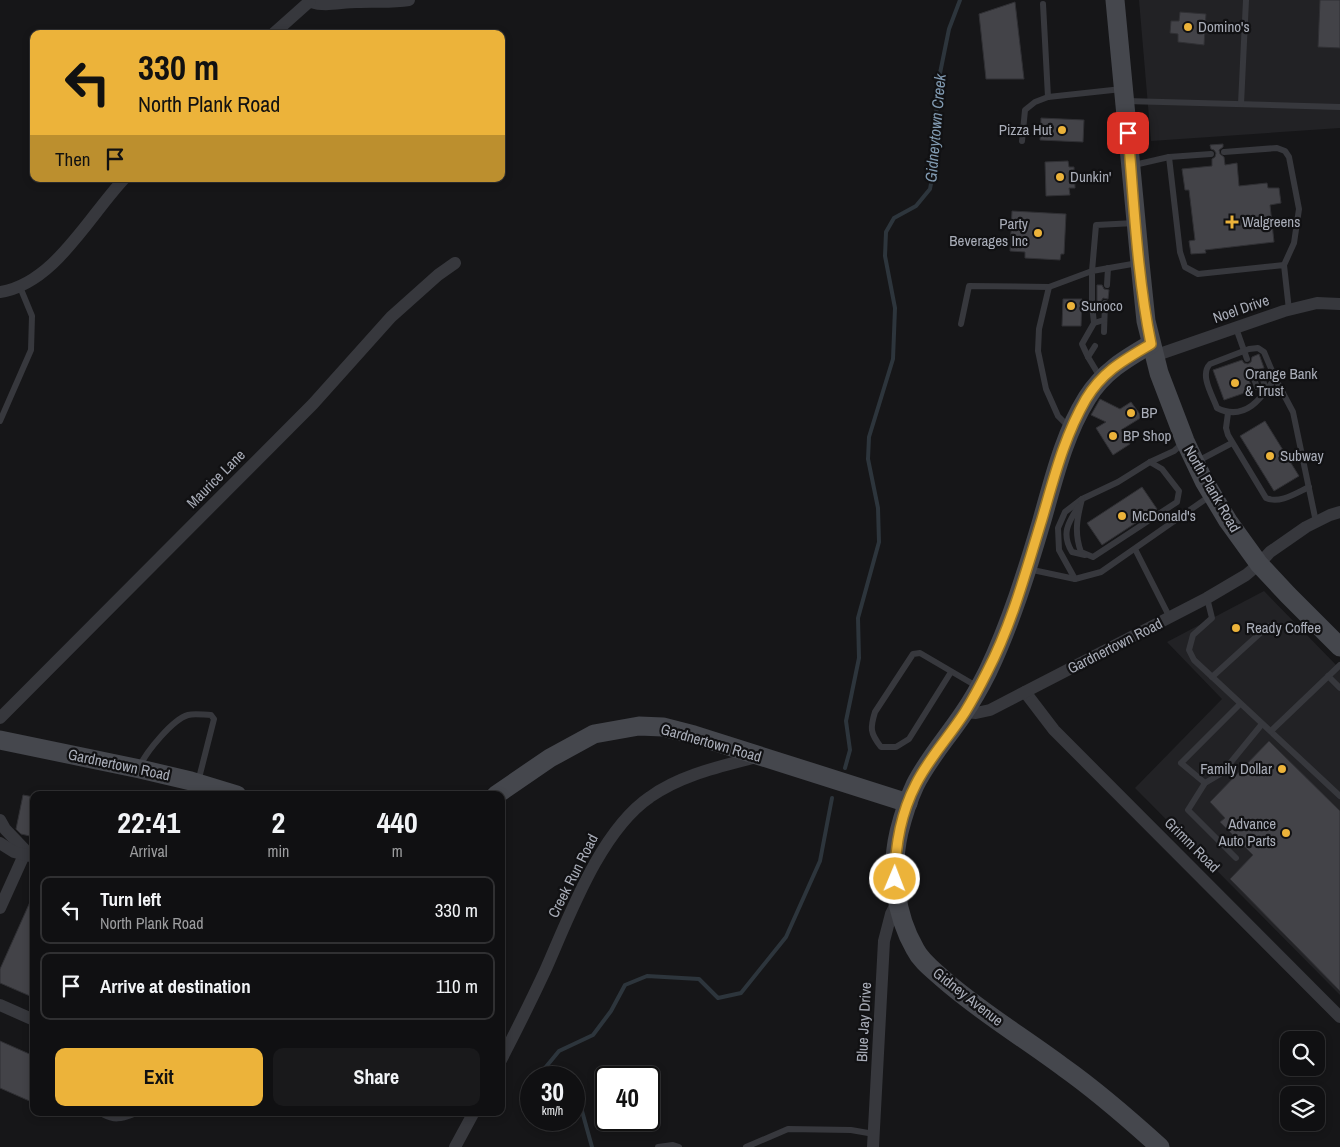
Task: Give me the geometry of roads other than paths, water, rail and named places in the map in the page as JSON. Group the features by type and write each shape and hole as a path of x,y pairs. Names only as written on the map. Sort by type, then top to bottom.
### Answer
{"street":[{"path":"277,30 310,0 320,6 356,2 408,0"},
{"name":"North Plank Road","path":"1115,0 1146,320 1153,350 1184,441 1228,521 1260,564 1340,647"},
{"path":"0,292 20,287 35,279 53,265 122,182"},
{"name":"Maurice Lane","path":"0,718 313,404 391,316 438,275 455,263"},
{"name":"Noel Drive","path":"1153,350 1236,328 1289,310 1316,304 1340,304"},
{"name":"Gidney Avenue","path":"1153,350 1121,362 1101,378 1086,400 1055,471 1017,602 988,671 965,712 929,762 916,784 908,803 895,854 897,902 902,920 915,950 925,963 961,995 1064,1068 1116,1108 1160,1147"},
{"name":"Gardnertown Road","path":"965,712 976,713 990,710 1170,618 1207,598 1260,564 1270,552 1316,522 1340,512"},
{"name":"Grimm Road","path":"1025,692 1054,730 1340,1017"},
{"name":"Gardnertown Road","path":"502,791 577,742 594,734 639,726 663,728 694,735 908,803"},
{"name":"Gardnertown Road","path":"1,743 140,769 224,791"},
{"name":"Creek Run Road","path":"505,1052 540,982 577,899 606,844 627,816 650,796 672,784 697,774 760,756"},
{"path":"0,820 5,829 22,845 29,856"},
{"path":"2,845 29,856"},
{"path":"0,908 29,856"},
{"name":"Blue Jay Drive","path":"873,1147 884,940 891,914 897,902"},
{"path":"0,1005 30,1018"},
{"path":"455,1147 472,1116"}],"lane":[{"path":"1241,104 1246,0"},
{"path":"1044,4 1048,97"},
{"path":"1022,141 1025,110 1035,102 1048,97 1124,95 1241,104 1340,107"},
{"path":"1224,152 1277,148 1285,151 1289,157 1299,209 1294,243 1284,265 1289,310"},
{"path":"1131,166 1169,157 1211,154"},
{"path":"1169,157 1180,252 1185,267 1198,274 1284,265"},
{"path":"1101,378 1088,358 1082,344 1094,323 1092,271 1096,225 1136,223"},
{"path":"961,324 969,286 1049,287 1092,271 1140,263"},
{"path":"1107,286 1108,268"},
{"path":"0,420 31,350 32,316 20,287"},
{"path":"1049,287 1039,329 1038,352 1049,396 1058,416 1072,429"},
{"path":"1104,332 1105,303"},
{"path":"1094,323 1104,320"},
{"path":"1236,328 1247,358"},
{"path":"1088,358 1095,346"},
{"path":"1275,378 1252,406 1228,413 1217,408 1205,374 1206,367 1210,364 1244,351 1254,352 1258,348 1264,352 1293,412 1316,522"},
{"path":"1262,373 1265,391"},
{"path":"1253,376 1257,387 1265,391"},
{"path":"1228,413 1226,428 1228,435 1266,498 1273,500 1284,498 1309,486"},
{"path":"1075,579 1059,550 1058,528 1065,512 1082,499 1118,482 1150,462 1174,451 1184,441"},
{"path":"1195,462 1232,443"},
{"path":"1082,499 1076,522 1078,542 1081,552 1094,557 1177,502 1179,491 1162,469 1150,462"},
{"path":"1027,569 1075,579 1101,572 1212,494"},
{"path":"1135,549 1170,618"},
{"path":"1207,598 1212,618 1194,635 1189,650 1194,660 1340,796"},
{"path":"1212,678 1268,626"},
{"path":"951,672 909,739 896,747 882,747 873,736 872,722 875,712 913,654 920,653 979,688"},
{"path":"1271,731 1340,665"},
{"path":"1328,676 1340,688"},
{"path":"1204,783 1181,763 1240,704"},
{"path":"140,769 143,759 157,741 180,718 190,714 211,715 214,719 198,783"},
{"path":"1236,858 1188,810 1204,783 1222,773 1262,724"},
{"path":"746,1147 788,1129 851,1130 874,1134"},
{"path":"658,1147 673,1145 679,1147"}],"waterway":[{"name":"Gidneytown Creek","path":"845,768 850,750 846,721 859,658 858,618 879,542 878,508 868,459 869,437 893,359 895,308 885,256 886,232 894,218 916,206 930,189 933,173 938,83 949,29 960,0"},
{"name":"Gidneytown Creek","path":"547,1066 559,1051 593,1035 611,1011 625,985 647,976 699,979 718,998 741,993 786,937 820,861 832,798"},
{"name":"Gidneytown Creek","path":"585,1122 592,1147"}],"place":[{"name":"Domino's","path":"1188,27"},
{"name":"Pizza Hut","path":"1062,130"},
{"name":"Dunkin'","path":"1060,177"},
{"name":"Walgreens","path":"1232,222"},
{"name":"Party Beverages Inc","path":"1038,233"},
{"name":"Sunoco","path":"1071,306"},
{"name":"Orange Bank & Trust","path":"1235,383"},
{"name":"BP","path":"1131,413"},
{"name":"BP Shop","path":"1113,436"},
{"name":"Subway","path":"1270,456"},
{"name":"McDonald's","path":"1122,516"},
{"name":"Ready Coffee","path":"1236,628"},
{"name":"Family Dollar","path":"1282,769"},
{"name":"Advance Auto Parts","path":"1286,833"}]}
